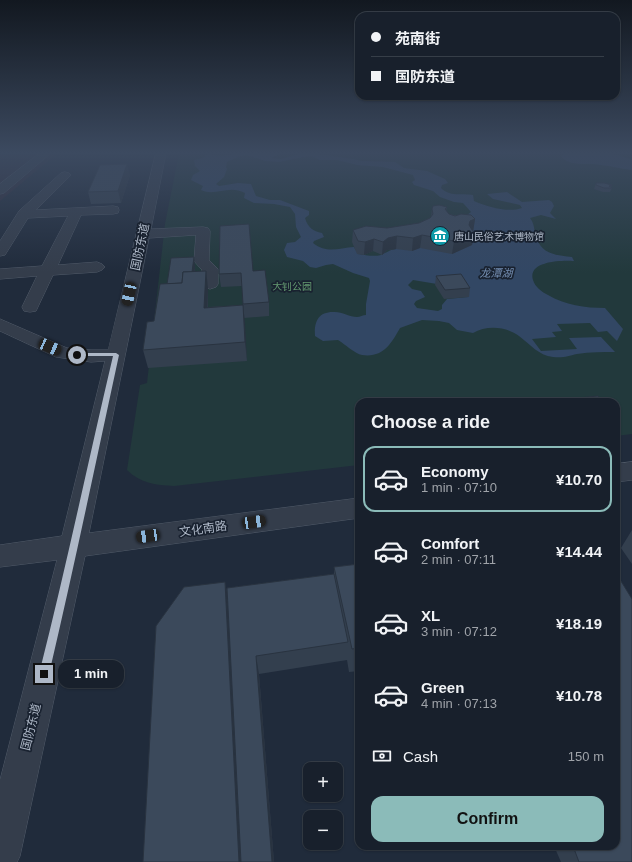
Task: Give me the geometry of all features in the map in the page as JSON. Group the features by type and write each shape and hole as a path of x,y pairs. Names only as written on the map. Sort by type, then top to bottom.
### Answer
{"street":[{"path":"0,252 24,214 46,193"},
{"name":"国防东道","path":"0,856 66,583 152,193"},
{"path":"24,214 113,210"},
{"path":"30,307 76,212"},
{"path":"143,234 202,231 201,261 210,269 210,284"},
{"path":"0,274 98,267"},
{"path":"0,324 63,354 91,356 116,355"},
{"path":"0,337 22,335"},
{"path":"620,472 632,471"},
{"name":"文化南路","path":"0,556 355,509"}],"shaded area":[{"path":"0,193 9,193 0,201"}],"green space":[{"name":"大钊公园","path":"171,193 632,193 632,434 620,436 620,398 355,398 355,465 174,486 160,485 143,481 127,470 140,385 147,383 165,224"}],"water":[{"name":"龙潭湖","path":"245,193 255,193 256,196 270,200 280,200 309,211 309,215 305,218 309,227 322,233 324,237 314,241 313,243 323,248 333,250 354,247 358,254 372,256 378,256 396,249 448,215 467,215 471,212 463,203 454,202 440,197 436,193 473,195 474,201 504,210 522,208 520,205 493,199 487,194 509,193 522,202 549,200 554,206 550,213 556,219 541,215 530,218 537,240 544,249 549,252 572,257 574,261 562,261 540,265 535,269 533,274 534,283 543,292 568,304 583,307 605,308 623,329 617,341 607,331 598,332 590,323 557,324 562,331 552,332 556,337 532,339 541,351 577,349 569,338 601,337 615,352 587,353 553,357 539,352 519,336 508,330 490,328 478,330 473,333 457,330 449,323 422,320 400,328 386,349 376,354 359,354 338,340 323,341 315,336 316,322 321,315 329,312 335,312 354,317 366,315 366,304 370,281 369,278 333,264 316,268 310,267 303,261 287,257 284,250 287,243 295,242 301,237 296,227 295,214 290,207 274,204 254,203 244,198","holes":["413,280 443,285 468,297 447,299 442,305 442,309 438,311 417,308 414,304 416,301 425,297 421,291 412,289 408,285"]}],"building":[{"path":"439,205 447,207 445,209 449,214 455,216 461,214 471,215 475,219 470,221 469,225 474,233 454,241 422,235 413,238 397,236 388,238 383,242 374,239 365,242 358,241 353,230 366,226 387,228 419,223 430,218 433,214 433,206"},
{"path":"249,224 253,271 265,270 269,302 243,304 241,273 219,274 220,226"},
{"path":"194,257 192,272 183,272 182,283 167,284 171,258"},
{"path":"206,271 204,308 243,305 245,342 143,350 147,322 154,321 160,284 182,283 183,272"},
{"path":"461,274 470,288 445,290 436,276"},
{"path":"598,396 600,398 579,398"},
{"path":"355,564 355,649 352,649 334,567"},
{"path":"334,574 348,642 256,656 272,862 241,862 227,588"},
{"path":"620,580 632,599 632,862 579,862 574,850 620,850"},
{"path":"225,582 239,862 143,862 156,626 184,587"}],"place":[{"name":"唐山民俗艺术博物馆","path":"440,236"}],"route":[{"path":"44,674 66,583 116,355 77,355"}]}
